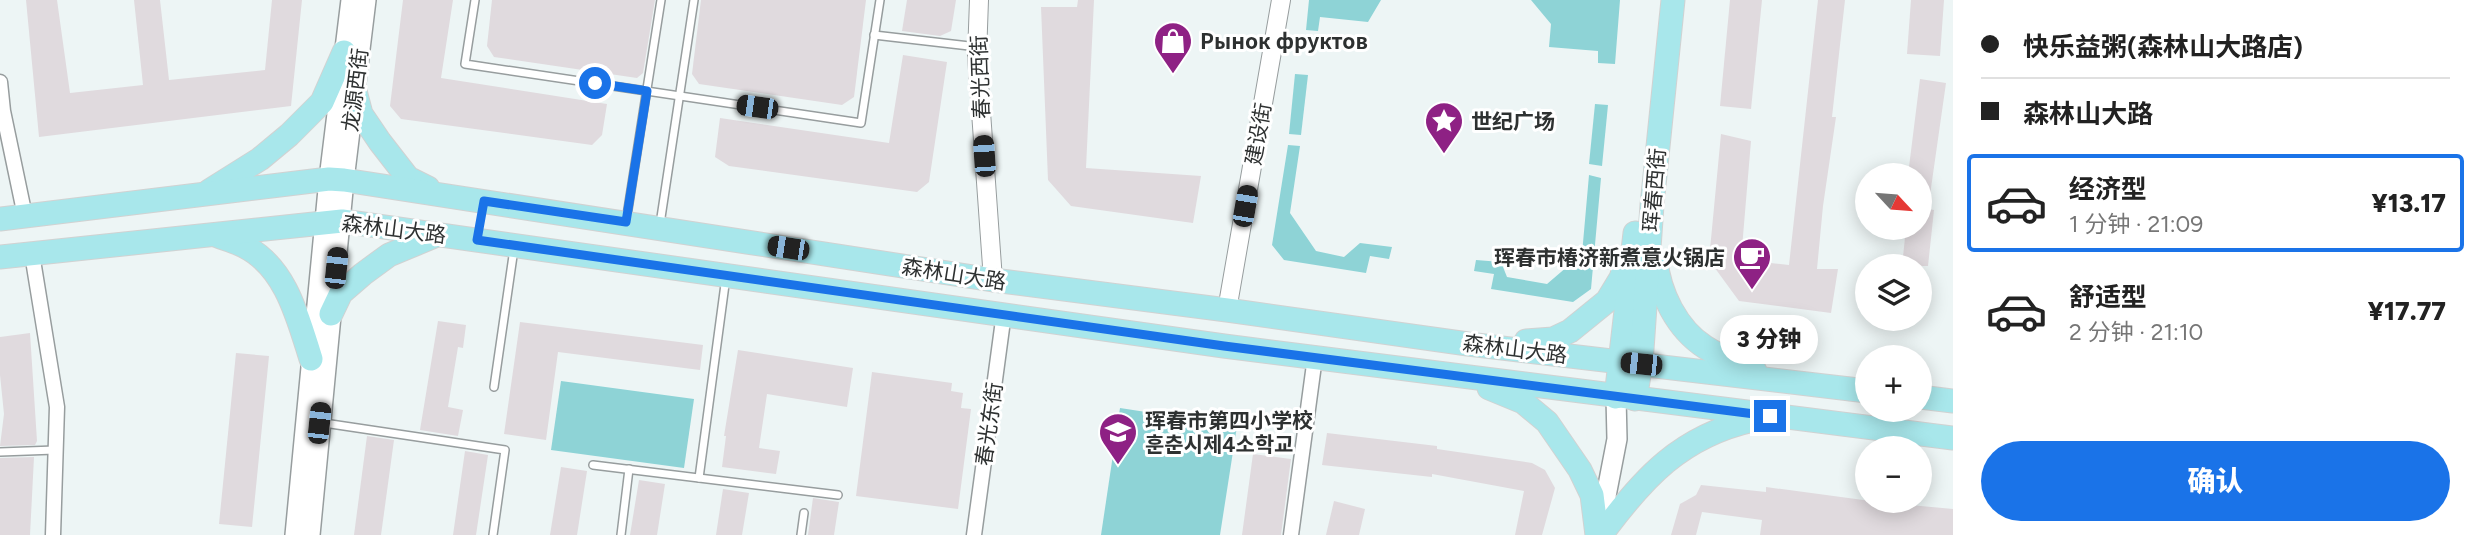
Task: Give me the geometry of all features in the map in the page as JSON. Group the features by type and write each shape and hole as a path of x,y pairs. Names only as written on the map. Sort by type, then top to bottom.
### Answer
{"main road":[{"name":"龙源西街","path":"336,179 344,52 351,0"},
{"name":"龙源西街","path":"336,179 355,91 366,0"},
{"name":"珲春西街","path":"1632,363 1636,232 1658,0"},
{"name":"珲春西街","path":"1599,535 1632,363 1652,205 1673,0"},
{"path":"204,194 260,159 322,102 344,52"},
{"path":"355,91 361,114 408,178 440,194"},
{"path":"310,535 331,314 336,179"},
{"name":"森林山大路","path":"0,219 336,179 993,280 1468,344 1855,389"},
{"path":"477,240 484,201"},
{"path":"1652,205 1657,265 1669,308 1694,339 1707,348 1773,379"},
{"path":"295,535 311,359 333,221"},
{"name":"森林山大路","path":"0,257 333,221 1315,357 1953,439"},
{"path":"1468,344 1553,339 1570,331 1607,301 1621,278 1636,232"},
{"path":"212,234 245,246 271,267 286,289 299,318 311,359"},
{"path":"331,314 341,293 363,274 389,255 437,234"},
{"path":"1460,376 1523,402 1547,422 1580,470 1592,495 1599,535"},
{"path":"1932,398 1953,401"},
{"path":"1599,535 1649,475 1699,438 1725,426 1770,416"}],"street":[{"name":"春光西街","path":"979,0 978,47 993,280"},
{"name":"建设街","path":"1227,310 1281,0"},
{"path":"0,82 3,111 24,216"},
{"path":"32,254 57,407 53,535"},
{"name":"春光东街","path":"974,535 1004,313"},
{"path":"1290,535 1315,357"}],"lane":[{"path":"474,0 465,64 861,123 880,0"},
{"path":"626,222 661,0"},
{"path":"660,227 694,0"},
{"path":"874,35 978,47"},
{"path":"494,387 515,245"},
{"path":"699,478 727,275"},
{"path":"319,423 505,450 493,535"},
{"path":"0,452 56,450"},
{"path":"593,464 838,495"},
{"path":"621,535 628,469"},
{"path":"801,535 804,513"}],"shaded area":[{"path":"1309,0 1381,0 1368,22 1320,17 1318,31 1306,30"},
{"path":"1531,0 1620,0 1615,64 1598,63 1598,51 1549,47 1551,24"},
{"path":"1295,74 1308,75 1301,135 1289,134"},
{"path":"1595,104 1608,105 1602,166 1589,164"},
{"path":"1288,145 1300,146 1290,213 1316,251 1344,257 1360,243 1392,247 1389,259 1370,256 1366,273 1284,260 1272,245"},
{"path":"1589,175 1601,178 1591,289 1573,302 1491,289 1494,274 1474,271 1476,260 1501,262 1507,277 1547,284 1582,254"},
{"path":"561,381 694,399 684,468 551,450"},
{"path":"1120,408 1237,426 1220,535 1101,535"}],"building":[{"path":"26,0 57,0 70,93 143,85 134,0 160,0 169,80 265,70 272,0 302,0 291,106 39,137"},
{"path":"403,0 453,0 441,78 607,104 602,135 592,145 401,119 390,106"},
{"path":"492,0 655,0 643,73 637,78 494,57 487,46"},
{"path":"701,0 866,0 854,97 842,105 699,84 692,74"},
{"path":"907,0 956,0 951,31 940,36 902,31"},
{"path":"1078,0 1094,0 1086,168 1201,176 1193,223 1071,206 1048,180 1041,7 1077,7"},
{"path":"1730,0 1762,0 1751,109 1720,106"},
{"path":"1818,0 1845,0 1832,117 1836,117 1817,269 1838,269 1831,313 1739,301 1709,260 1721,134 1751,141 1741,260 1789,265"},
{"path":"1911,0 1944,0 1940,56 1907,54"},
{"path":"903,55 947,62 929,182 917,192 729,166 715,157 720,118 889,143"},
{"path":"1920,79 1946,83 1932,181 1932,163 1910,163"},
{"path":"1905,240 1931,240 1929,254 1903,254"},
{"path":"438,321 466,325 463,348 458,347 448,407 463,410 458,436 420,430"},
{"path":"520,322 703,345 700,370 558,352 546,440 504,434"},
{"path":"30,333 37,441 35,445 0,446 4,414 0,337"},
{"path":"738,350 853,368 847,407 767,394 759,448 780,451 776,474 722,467 724,436"},
{"path":"236,353 269,356 252,527 219,524"},
{"path":"872,372 952,383 951,391 963,393 961,408 971,409 958,509 856,496"},
{"path":"1327,433 1437,446 1437,449 1532,463 1545,470 1555,488 1542,535 1515,535 1524,491 1432,474 1432,477 1322,465"},
{"path":"367,436 394,440 381,535 354,535"},
{"path":"465,451 488,455 476,535 453,535"},
{"path":"1253,454 1291,459 1281,535 1242,535"},
{"path":"34,457 30,535 0,535 0,458"},
{"path":"561,467 587,471 577,535 550,535"},
{"path":"639,480 665,484 657,535 630,535"},
{"path":"1701,485 1766,492 1766,487 1855,499 1855,513 1932,513 1932,507 1953,509 1953,535 1760,535 1762,520 1702,512 1696,535 1671,535 1680,504 1696,495"},
{"path":"723,489 749,493 742,535 716,535"},
{"path":"813,498 839,502 834,535 808,535"},
{"path":"1334,501 1365,509 1359,535 1326,535"}],"place":[{"name":"Рынок фруктов","path":"1173,75"},
{"name":"世纪广场","path":"1444,155"},
{"name":"珲春市椿济新煮意火锅店","path":"1752,291"},
{"name":"珲春市第四小学校 훈춘시제4소학교","path":"1118,466"}],"route":[{"path":"595,83 647,91 626,222 484,201 477,240 1224,346 1770,416"}]}
